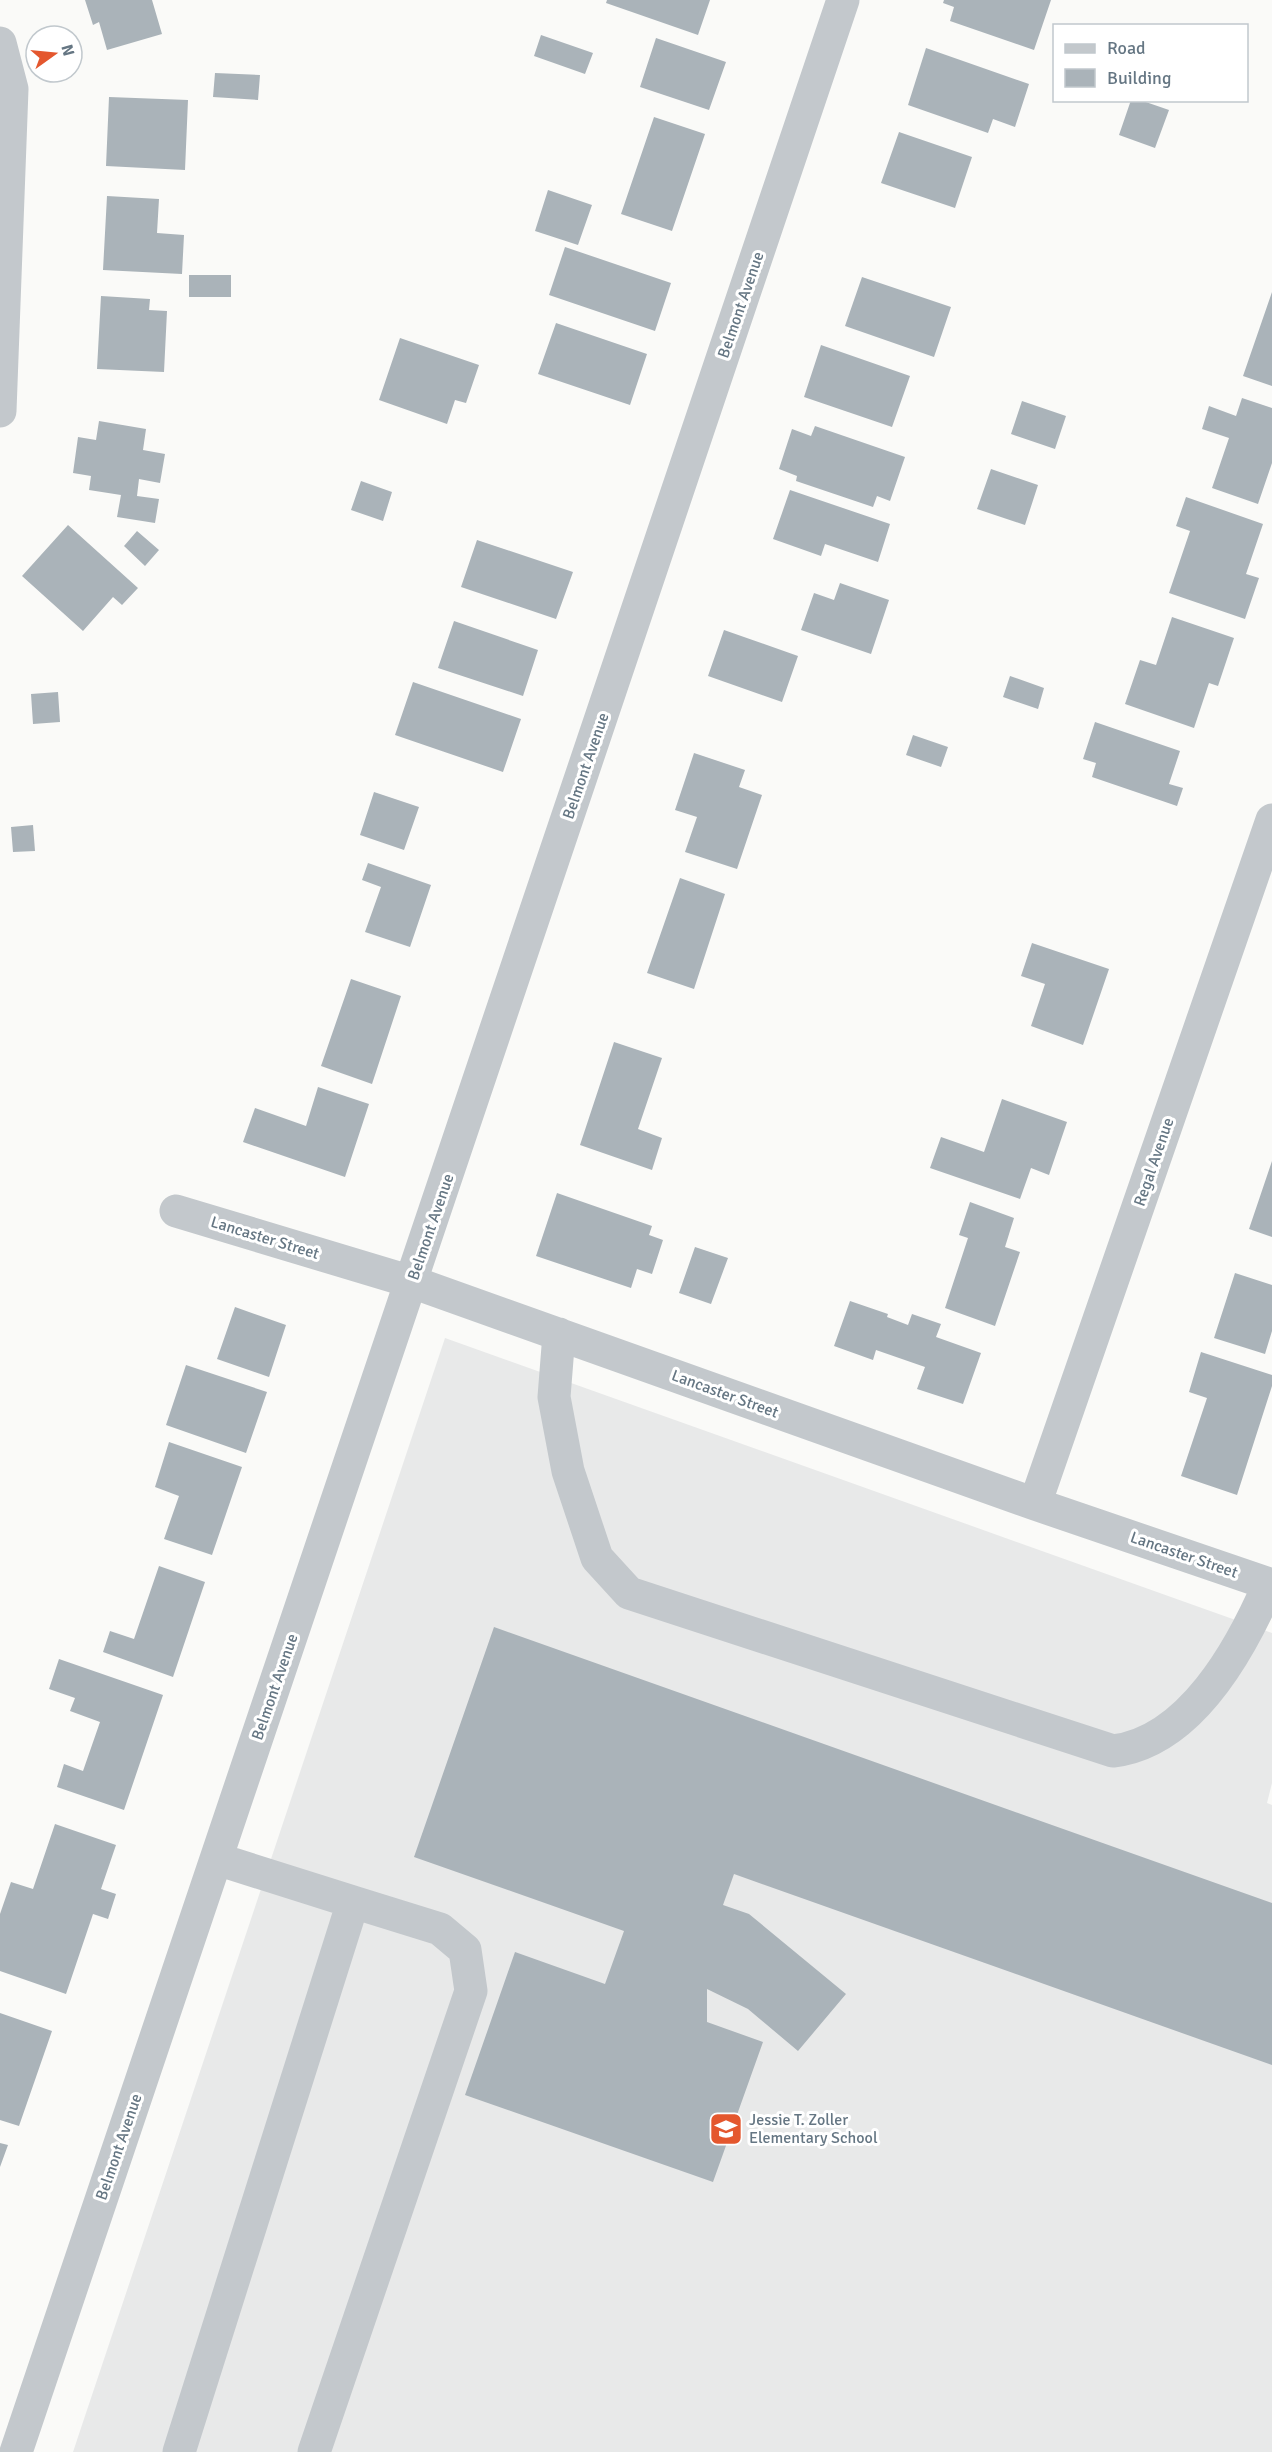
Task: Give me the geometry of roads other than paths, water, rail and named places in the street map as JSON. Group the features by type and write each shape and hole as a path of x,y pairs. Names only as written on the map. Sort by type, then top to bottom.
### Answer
{"street":[{"name":"Belmont Avenue","path":"16,2452 843,0"},
{"path":"0,43 12,89 0,411"},
{"name":"Regal Avenue","path":"1035,1504 1272,820"},
{"name":"Lancaster Street","path":"176,1211 412,1282 1035,1504 1271,1585"},
{"path":"559,1334 554,1397 568,1471 597,1558 629,1593 1113,1751 1132,1749 1161,1734 1209,1692 1255,1617 1271,1585"},
{"path":"217,1859 440,1929 465,1950 471,1991 314,2452"},
{"path":"179,2452 354,1902"}],"place":[{"name":"Jessie T. Zoller Elementary School","path":"726,2129"}]}
